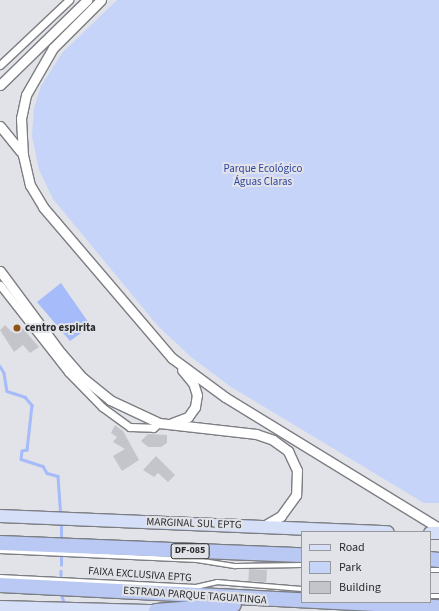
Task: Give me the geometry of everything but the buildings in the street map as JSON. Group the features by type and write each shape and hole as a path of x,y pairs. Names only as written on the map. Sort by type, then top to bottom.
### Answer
{"highway":[{"name":"DF-085","path":"0,543 43,549 78,551 301,555"},
{"name":"ESTRADA PARQUE TAGUATINGA","path":"0,585 73,583 301,603"},
{"path":"157,611 284,602"},
{"name":"ESTRADA PARQUE TAGUATINGA","path":"315,603 439,607"}],"main road":[{"name":"MARGINAL SUL EPTG","path":"0,516 367,531"},
{"path":"0,607 18,609 82,608 157,611"}],"street":[{"path":"0,85 87,0"},
{"path":"0,285 68,372 102,407 130,427 152,428 159,423 178,423 188,417 195,407 197,395 193,383 43,207 30,186 23,155 21,118 34,77 53,48 101,0"},
{"path":"0,65 66,1"},
{"path":"0,126 10,135 23,155"},
{"path":"0,271 33,318 83,378 110,400 159,423 256,434 273,440 288,451 297,470 296,495 281,516 264,526"},
{"path":"172,358 224,397 439,528"}],"lane":[{"path":"0,551 43,549"},
{"name":"FAIXA EXCLUSIVA EPTG","path":"78,551 197,560 236,566 301,565"},
{"path":"0,577 43,583"},
{"name":"FAIXA EXCLUSIVA EPTG","path":"73,583 196,587 216,582 301,589"}],"green space":[{"name":"Parque Ecológico Águas Claras","path":"117,0 439,0 439,503 424,503 231,387 191,357 158,326 53,199 39,170 32,136 34,108 41,86 62,53"}],"water":[{"path":"61,283 91,326 70,341 37,302"}],"waterway":[{"path":"0,366 4,373 7,391 25,397 32,405 27,450 22,451 21,459 43,466 47,473 58,476 61,515"},
{"path":"61,522 61,541"},
{"path":"61,552 61,565"},
{"path":"61,571 61,582"},
{"path":"61,593 65,605"}],"place":[{"name":"centro espirita","path":"17,328"}]}
